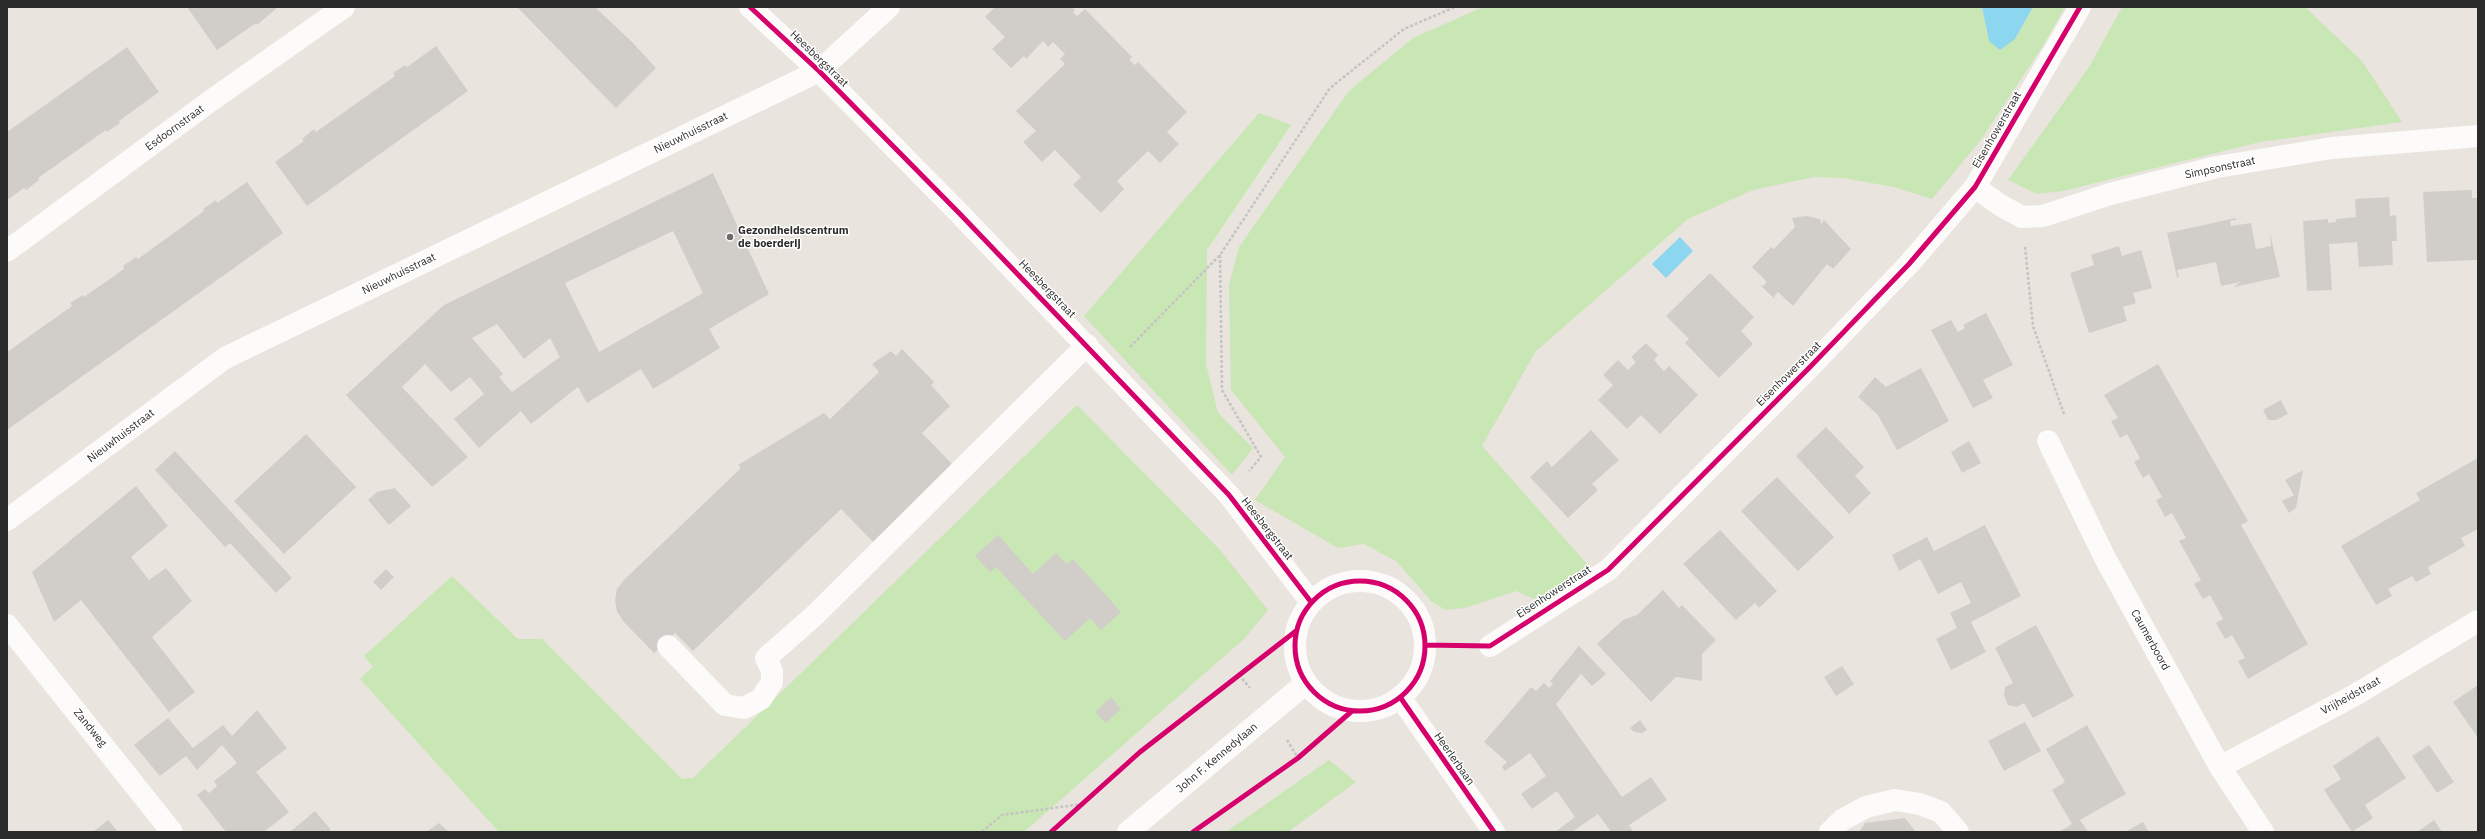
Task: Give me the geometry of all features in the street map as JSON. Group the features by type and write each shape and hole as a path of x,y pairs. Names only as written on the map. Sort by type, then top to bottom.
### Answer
{"street":[{"name":"Esdoornstraat","path":"7,252 209,102 344,7"},
{"name":"Heesbergstraat","path":"750,7 819,71 1087,345 1229,495 1311,602"},
{"name":"Nieuwhuisstraat","path":"7,520 225,358 819,71 890,7"},
{"name":"Eisenhowerstraat","path":"1490,646 1608,570 1809,368 1909,264 1975,186 2080,7"},
{"name":"Simpsonstraat","path":"1975,186 2000,205 2022,217 2042,216 2110,194 2218,167 2332,148 2478,136"},
{"path":"668,646 725,705 744,708 761,699 772,682 772,671 766,658 815,615 1087,345"},
{"name":"Caumerboord","path":"2048,441 2105,558 2220,767 2263,832"},
{"path":"1360,581 1379,584 1397,593 1412,607 1421,625 1425,645 1422,664 1414,682 1400,697 1386,706 1369,710 1352,711 1325,701 1306,683 1299,671 1294,643 1302,616 1311,602 1340,584 1360,581"},
{"name":"Vrijheidstraat","path":"2220,767 2355,695 2478,620"},
{"name":"Zandweg","path":"7,625 172,832"},
{"name":"John F. Kennedylaan","path":"1128,832 1306,683"},
{"name":"Heerlerbaan","path":"1400,697 1494,832"},
{"path":"1830,832 1842,820 1866,807 1895,800 1920,804 1941,812 1958,832"}],"path":[{"path":"1109,369 1220,255 1330,88 1404,29 1455,7"},
{"path":"2025,249 2033,326 2067,420"},
{"path":"1220,255 1222,390 1261,458 1229,495"},
{"path":"1233,680 1245,670"},
{"path":"1292,762 1304,752"},
{"path":"1072,814 1088,799"},
{"path":"982,832 1002,815 1083,804"}],"green space":[{"path":"1483,7 1982,7 1989,41 2015,39 2033,7 2065,7 2044,44 1980,141 1932,199 1894,187 1843,178 1814,177 1753,190 1688,219 1536,351 1482,446 1587,564 1573,583 1546,597 1534,599 1516,591 1465,608 1446,610 1432,602 1396,561 1364,544 1338,548 1255,500 1285,457 1231,390 1229,285 1239,247 1349,91 1413,38"},
{"path":"2122,7 2305,7 2362,61 2402,122 2260,142 2063,191 2037,194 2008,180 2089,67"},
{"path":"1259,113 1291,125 1207,250 1206,364 1218,413 1253,448 1232,475 1084,316"},
{"path":"1077,405 1221,551 1268,610 1245,638 1024,832 499,832 360,679 373,667 364,656 452,576 518,639 542,639 682,779 693,778"},
{"path":"1329,760 1356,782 1288,832 1226,832"}],"water":[{"path":"1982,7 2033,7 2015,39 2000,50 1989,41"},
{"path":"1680,237 1693,251 1666,278 1652,264"}],"building":[{"path":"187,7 278,7 257,25 256,23 217,50"},
{"path":"517,7 595,7 632,42 656,68 616,108"},
{"path":"995,7 1072,7 1075,10 1073,12 1077,16 1085,9 1132,57 1129,60 1135,65 1138,62 1187,112 1167,132 1179,144 1160,163 1148,151 1117,181 1124,189 1101,213 1073,185 1081,177 1055,150 1042,162 1023,142 1036,131 1016,111 1065,64 1060,59 1065,54 1053,42 1048,47 1043,41 1026,59 1024,56 1011,68 992,49 1005,37 985,17"},
{"path":"436,46 468,91 307,206 275,162 304,141 302,139 314,129 316,132 395,76 393,73 405,65 407,67"},
{"path":"127,47 159,92 119,121 120,123 107,132 106,130 38,178 39,180 26,190 24,188 7,200 7,132"},
{"path":"713,173 769,294 709,329 720,348 653,389 641,369 587,403 578,387 531,424 521,411 479,448 454,419 484,394 470,377 451,392 425,364 402,387 468,457 432,487 346,395 444,305","holes":["673,231 703,293 599,352 565,283","497,324 524,359 550,338 560,357 512,392 499,377 503,374 472,338"]},
{"path":"247,182 283,233 7,430 7,352 72,306 70,303 83,295 84,297 124,269 123,266 136,257 138,259 204,211 203,209 216,200 217,203"},
{"path":"2472,190 2472,198 2478,198 2478,260 2427,262 2423,192"},
{"path":"2389,197 2390,216 2396,215 2397,241 2392,241 2393,265 2359,267 2357,242 2329,244 2332,290 2307,291 2303,221 2328,219 2328,223 2336,222 2336,219 2356,217 2355,199"},
{"path":"1806,216 1820,219 1821,224 1824,220 1851,249 1833,269 1827,264 1793,306 1778,292 1774,296 1775,299 1760,285 1763,286 1767,282 1752,267 1771,247 1774,249 1795,227 1792,218"},
{"path":"2236,218 2236,220 2230,221 2231,226 2251,223 2256,249 2271,246 2270,233 2280,277 2234,287 2240,282 2221,286 2216,262 2177,270 2179,277 2177,277 2167,233"},
{"path":"2119,246 2122,256 2141,250 2152,288 2133,293 2136,303 2123,307 2127,321 2089,333 2070,273 2094,265 2091,255"},
{"path":"1710,273 1754,317 1741,331 1753,344 1719,378 1685,343 1689,339 1666,316"},
{"path":"1986,313 2013,365 1983,380 1993,398 1973,408 1931,330 1951,320 1958,332 1965,328 1963,325"},
{"path":"1646,343 1658,355 1654,360 1664,371 1669,366 1698,395 1660,434 1641,415 1627,429 1598,400 1613,385 1603,375 1618,360 1628,370 1636,362 1631,357"},
{"path":"902,349 934,382 931,385 950,406 922,433 954,466 874,543 841,509 693,651 675,633 654,653 624,622 617,612 615,600 617,589 625,579 741,468 738,465 824,413 830,419 879,372 872,364 891,351 896,356"},
{"path":"2158,364 2248,521 2241,525 2308,644 2248,679 2238,661 2245,658 2232,635 2225,639 2216,623 2223,619 2210,595 2203,599 2194,584 2201,580 2179,541 2186,538 2172,513 2165,517 2156,500 2162,497 2149,474 2143,478 2134,462 2140,458 2127,434 2120,438 2111,421 2118,418 2104,395"},
{"path":"1921,368 1949,421 1897,450 1878,415 1858,397 1875,377 1886,387"},
{"path":"2281,400 2288,414 2276,420 2268,420 2263,410"},
{"path":"1826,427 1864,467 1855,476 1871,493 1849,514 1796,456"},
{"path":"1591,430 1619,460 1592,484 1598,490 1568,518 1530,477 1547,461 1552,467"},
{"path":"306,434 356,487 284,554 234,501"},
{"path":"1969,441 1981,463 1962,473 1951,452"},
{"path":"175,451 292,578 276,593 230,543 225,547 155,470"},
{"path":"2478,458 2478,529 2461,538 2465,546 2428,567 2431,574 2416,582 2412,576 2388,589 2392,596 2376,605 2341,546 2420,500 2416,493"},
{"path":"2303,470 2296,508 2289,513 2282,501 2294,495 2285,480"},
{"path":"1777,477 1834,537 1798,571 1741,511"},
{"path":"136,486 168,526 131,557 149,580 166,568 192,601 152,637 195,692 169,712 81,600 54,622 32,572"},
{"path":"395,488 411,506 389,525 368,500 377,492"},
{"path":"1985,525 2021,596 1971,622 1986,652 1951,670 1936,639 1957,628 1950,613 1971,603 1961,582 1938,594 1920,559 1899,571 1892,555 1927,537 1934,551"},
{"path":"1720,530 1777,591 1759,608 1755,603 1736,620 1683,564"},
{"path":"998,535 1033,574 1056,553 1067,564 1073,559 1121,612 1101,630 1090,618 1065,641 996,567 990,572 975,556"},
{"path":"386,569 394,577 381,590 373,582"},
{"path":"1663,590 1679,608 1682,605 1716,640 1702,654 1702,681 1676,677 1651,702 1597,644 1623,620 1637,615"},
{"path":"2036,625 2074,696 2033,718 2024,703 2017,707 2008,705 2004,695 2005,687 2013,683 1995,648"},
{"path":"1579,646 1606,674 1592,686 1581,674 1556,704 1622,797 1651,777 1667,800 1629,825 1633,832 1611,832 1598,814 1572,832 1555,832 1575,817 1557,791 1532,809 1521,794 1546,776 1530,753 1505,771 1502,767 1507,762 1484,742 1531,687 1536,691 1544,683 1549,688 1553,684 1550,681"},
{"path":"1842,666 1854,684 1836,696 1824,677"},
{"path":"2478,685 2478,738 2453,702"},
{"path":"1111,697 1121,709 1106,723 1095,712"},
{"path":"257,710 287,748 256,772 289,812 264,832 226,832 197,795 205,789 209,793 217,786 214,781 237,763 222,745 197,770 186,756 160,776 134,745 168,718 193,748 223,725 232,736"},
{"path":"1640,720 1647,730 1642,733 1634,732 1630,728"},
{"path":"2025,722 2041,751 2004,771 1988,741"},
{"path":"2087,725 2126,794 2076,822 2080,820 2088,832 2059,832 2072,824 2052,790 2065,782 2046,749"},
{"path":"2378,736 2406,778 2365,805 2373,818 2352,832 2324,790 2341,779 2333,766"},
{"path":"2429,745 2454,782 2437,793 2412,756"},
{"path":"315,811 331,830 329,832 290,832"},
{"path":"1905,818 1916,832 1859,832 1865,823"},
{"path":"108,820 118,832 93,832"},
{"path":"2434,820 2442,832 2417,832"},
{"path":"2143,822 2149,832 2125,832"},
{"path":"439,823 449,832 426,832"}],"cycle path":[{"path":"750,7 819,71 960,214 1229,495 1311,602"},
{"path":"1425,645 1490,646 1608,570 1809,368 1909,264 1975,187 2080,7"},
{"path":"1360,581 1385,586 1406,600 1420,621 1425,646 1420,671 1406,692 1385,706 1360,711 1335,706 1314,692 1300,671 1295,646 1300,621 1314,600 1335,586 1360,581"},
{"path":"1051,832 1140,752 1296,631"},
{"path":"1400,697 1494,832"},
{"path":"1193,832 1298,758 1352,711"}],"place":[{"name":"Gezondheidscentrum de boerderij","path":"730,237"}]}
